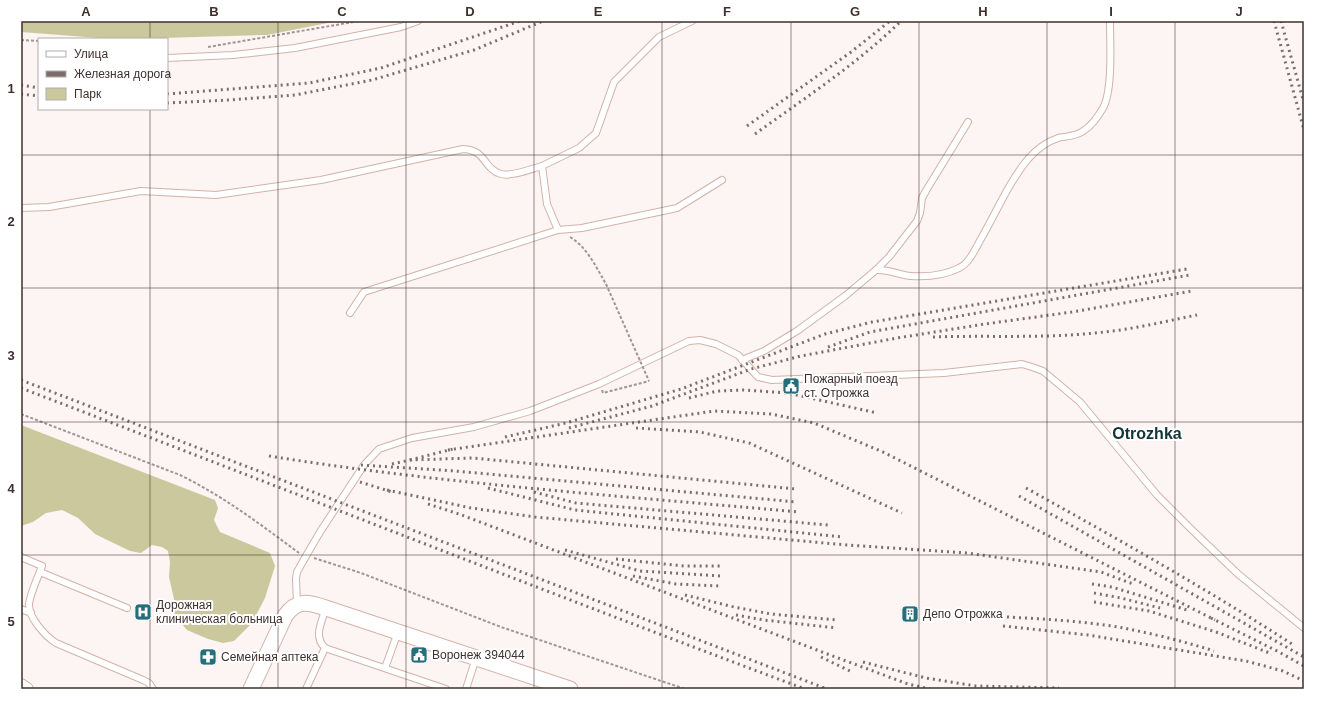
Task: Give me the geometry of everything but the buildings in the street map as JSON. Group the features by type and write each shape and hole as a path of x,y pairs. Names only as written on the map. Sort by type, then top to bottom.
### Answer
{"street":[{"path":"251,689 285,616 297,604 306,603 326,608 570,689"},
{"path":"21,685 27,689"}],"lane":[{"path":"168,58 233,55 295,48 401,27 418,21"},
{"path":"21,208 49,207 141,190 216,195 321,180 463,149 472,150 478,153 490,168 502,175 509,175 542,166 580,148 596,133 614,82 659,38 692,21"},
{"path":"876,270 888,270 911,276 926,276 951,271 966,264 1013,181 1028,159 1050,141 1073,136 1085,130 1103,109 1107,96 1110,68 1110,21"},
{"path":"742,360 764,351 797,331 845,296 889,257 917,221 920,213 922,198 968,122"},
{"path":"542,166 547,204 558,230"},
{"path":"350,313 364,292 558,230 582,228 677,208 722,180"},
{"path":"297,604 297,572 320,532 364,465 379,450 412,438 474,427 530,411 598,384 689,340 700,340 716,344 738,355 758,377 772,380 944,373 1022,364 1043,371 1080,402 1158,495 1190,528 1238,574 1304,628"},
{"path":"21,557 42,566 29,604 31,613 45,635 56,643 144,680 149,683 153,689"},
{"path":"40,572 127,608"},
{"path":"326,608 318,636 320,644 325,648 446,689"},
{"path":"21,609 31,613"},
{"path":"385,668 398,632"},
{"path":"306,689 325,648"},
{"path":"466,689 476,658"}],"path":[{"path":"203,47 324,28 358,21"},
{"path":"21,40 38,40"},
{"path":"558,230 578,242 606,284 649,380 603,393"},
{"path":"21,414 173,472 202,486 246,514 299,553"},
{"path":"306,556 361,573 501,627 685,689"}],"green space":[{"path":"21,21 338,21 267,35 99,38 21,32"},
{"path":"21,425 215,500 218,508 214,520 220,532 270,553 275,566 265,598 252,623 234,641 223,643 208,639 187,630 174,615 174,599 169,577 170,562 168,551 162,547 152,545 141,553 130,551 95,534 78,518 62,510 46,513 33,522 21,526"}],"railway":[{"path":"168,94 309,83 381,68 520,21"},
{"path":"168,103 295,95 372,80 474,50 543,21"},
{"path":"747,126 851,52 890,21"},
{"path":"755,134 849,66 901,21"},
{"path":"1274,21 1304,130"},
{"path":"1281,21 1304,103"},
{"path":"21,85 38,88"},
{"path":"21,94 38,96"},
{"path":"505,437 566,423 681,389 825,334 872,322 1187,269"},
{"path":"828,347 870,332 1190,275"},
{"path":"569,428 652,406 751,369 801,356 897,338 1072,312 1192,291"},
{"path":"933,337 1083,334 1116,331 1197,315"},
{"path":"21,380 827,689"},
{"path":"21,388 805,689"},
{"path":"689,398 717,391 744,390 788,393 877,413"},
{"path":"448,450 714,411 771,414 814,423 883,452 1215,620"},
{"path":"636,428 700,432 749,443 902,513"},
{"path":"410,460 453,449"},
{"path":"269,456 335,466 467,482 799,512"},
{"path":"392,464 410,460 473,458 796,489"},
{"path":"361,465 455,471 797,502"},
{"path":"360,482 392,492"},
{"path":"488,488 575,510 843,537"},
{"path":"1026,488 1193,583 1292,644"},
{"path":"387,490 471,508 535,517 847,545 967,553 1101,572 1133,584"},
{"path":"534,492 576,503 828,525"},
{"path":"1019,496 1304,657"},
{"path":"428,504 459,514 908,684 930,689"},
{"path":"565,550 640,571 721,576"},
{"path":"616,559 684,566 720,566"},
{"path":"633,576 676,584 719,586"},
{"path":"1092,584 1112,587 1187,610"},
{"path":"1094,593 1160,608"},
{"path":"685,595 771,614 837,620"},
{"path":"1094,602 1149,611 1216,632 1272,654"},
{"path":"736,615 764,620 837,628"},
{"path":"1007,617 1049,619 1118,627 1214,651"},
{"path":"1211,618 1304,666"},
{"path":"1003,626 1088,635 1246,661 1283,671 1304,681"},
{"path":"821,657 852,672"},
{"path":"863,662 926,678 976,686 1059,688"}],"place":[{"name":"Пожарный поезд ст. Отрожка","path":"791,386"},
{"name":"Дорожная клиническая больница","path":"143,612"},
{"name":"Депо Отрожка","path":"910,614"},
{"name":"Воронеж 394044","path":"419,655"},
{"name":"Семейная аптека","path":"208,657"}],"district":[{"name":"Otrozhka","path":"1147,433"}]}
